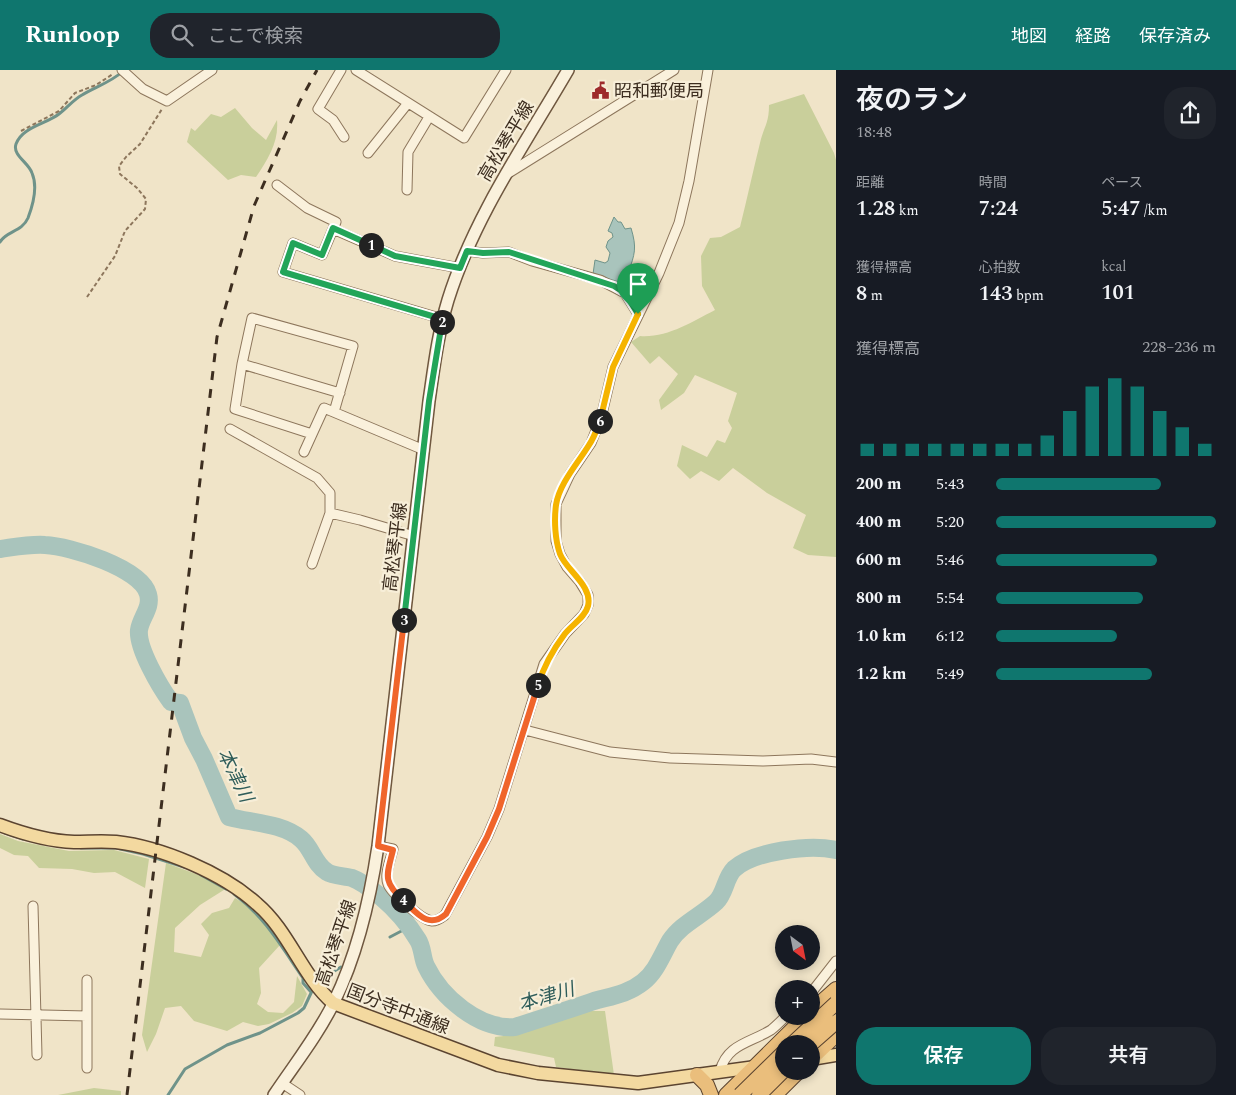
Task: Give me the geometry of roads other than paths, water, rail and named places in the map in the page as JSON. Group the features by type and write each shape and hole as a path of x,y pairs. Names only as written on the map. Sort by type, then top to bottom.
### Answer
{"highway":[{"path":"820,1003 836,989"},
{"path":"802,1035 836,1003"},
{"path":"820,1036 836,1022"},
{"path":"726,1095 797,1025"},
{"path":"820,1051 836,1036"},
{"path":"740,1095 775,1061"},
{"path":"697,1074 707,1085 711,1095"},
{"path":"759,1095 775,1079"},
{"path":"775,1095 790,1080"}],"main road":[{"name":"高松琴平線","path":"274,1095 334,1003 352,959 369,902 378,846 429,401 442,319 460,268 489,204 568,70"},
{"name":"国分寺中通線","path":"0,825 23,834 44,838 71,842 115,842 140,846 198,866 221,878 264,910 322,992 334,1003 498,1065 538,1073 638,1084 775,1064"},
{"path":"820,1058 836,1055"}],"street":[{"path":"121,71 143,89 167,101 212,70"},
{"path":"341,70 318,108 333,120 344,137"},
{"path":"356,70 464,138 506,70"},
{"path":"507,174 674,70"},
{"path":"378,846 393,850 387,876 387,883 391,890 422,918 430,921 439,920 446,914 487,837 499,809 544,664 565,634 584,614 588,605 588,595 580,582 566,567 560,554 556,541 556,504 570,474 591,443 601,418 613,367 659,273 679,223 689,181 708,70"},
{"path":"368,153 408,103"},
{"path":"407,190 408,152 429,117"},
{"path":"277,184 306,208 336,222 322,255 293,243 283,272 442,319"},
{"path":"333,228 395,256 460,268"},
{"path":"467,251 483,253 509,252 532,261 600,280 625,293 638,314"},
{"path":"312,434 236,409 242,364 252,318 353,346 334,412"},
{"path":"242,364 340,392"},
{"path":"304,452 324,408 424,450"},
{"path":"230,429 317,478 330,493 330,513 312,564"},
{"path":"330,513 414,536"},
{"path":"525,730 610,752 670,758 763,761 811,759 836,762"},
{"path":"33,906 37,1055"},
{"path":"820,981 836,961"},
{"path":"87,980 87,1068"},
{"path":"0,1014 87,1016"},
{"path":"720,1071 723,1060 732,1050 776,1025"},
{"path":"282,1083 300,1095"}],"water":[{"path":"614,217 618,222 621,222 625,229 631,228 633,235 634,251 628,273 633,278 629,285 593,274 595,260 605,263 608,261 610,253 606,247 608,241 613,237 612,233 608,231"}],"waterway":[{"path":"0,242 25,223 33,202 34,178 30,169 16,152 15,148 19,138 29,130 59,114 79,97 113,79 122,72"},
{"name":"本津川","path":"0,549 39,545 71,549 119,567 143,584 149,599 149,604 139,630 139,638 145,657 171,702 180,703 193,738 229,817 266,824 293,834 305,843 319,865 327,872 356,880 381,897 401,917 420,943 426,966 441,989 463,1009 488,1023 501,1027 515,1027 632,989 652,973 675,935 719,899 734,869 755,858 783,850 812,848 836,850"},
{"path":"5,833 23,839"},
{"path":"81,848 116,848 184,867"},
{"path":"201,875 226,889"},
{"path":"234,894 264,922 303,978 303,983 311,992"},
{"path":"390,937 409,927"},
{"path":"323,978 341,967"},
{"path":"168,1095 185,1069 227,1045 260,1033 298,1013 304,1008 312,991"}],"railway":[{"path":"127,1095 217,337 254,206 300,101 317,70"}],"place":[{"name":"昭和郵便局","path":"600,91"}]}
